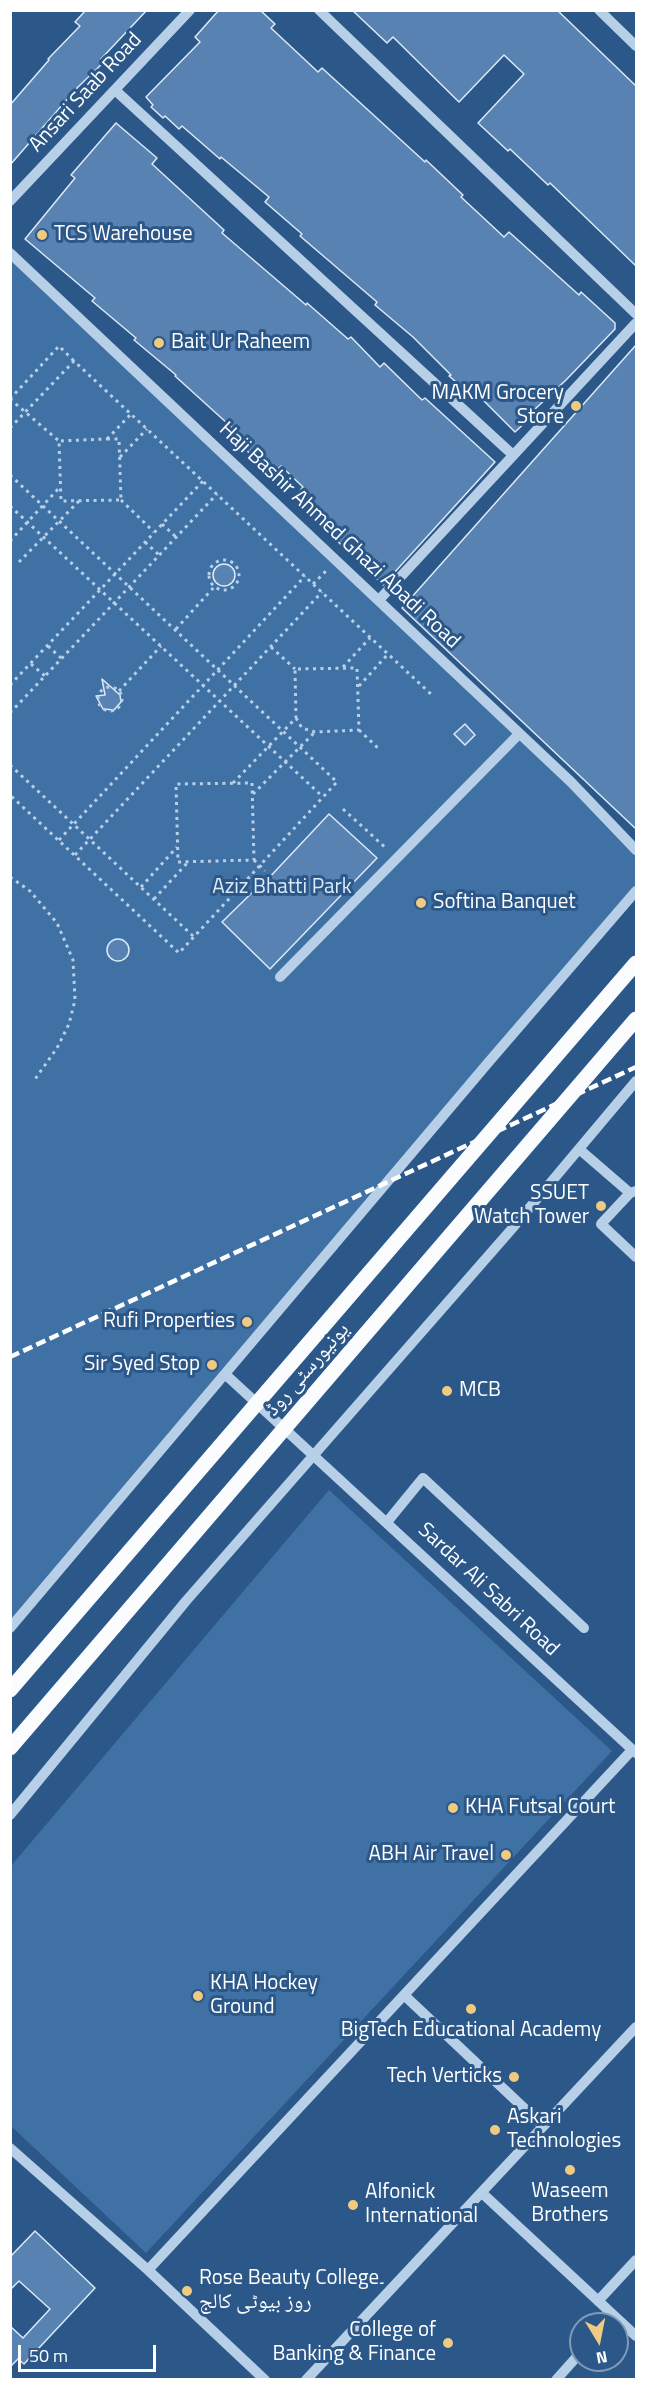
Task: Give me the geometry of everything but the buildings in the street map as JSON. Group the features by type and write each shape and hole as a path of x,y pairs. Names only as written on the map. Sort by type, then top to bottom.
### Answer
{"main road":[{"name":"یونیورسٹی روڈ","path":"10,1690 636,963"},
{"name":"یونیورسٹی روڈ","path":"10,1748 636,1018"}],"street":[{"name":"Ansari Saab Road","path":"10,201 190,10"},
{"path":"319,10 636,314"},
{"path":"599,10 636,46"},
{"path":"115,90 513,455"},
{"name":"Haji Bashir Ahmed Ghazi Abadi Road","path":"10,253 571,782 636,850"},
{"path":"379,600 636,323"},
{"path":"280,977 519,734"},
{"path":"10,1628 636,891"},
{"path":"10,1815 186,1601 636,1081"},
{"path":"579,1149 633,1192 601,1224 636,1257"},
{"name":"Sardar Ali Sabri Road","path":"225,1374 634,1752"},
{"path":"387,1522 423,1478 584,1628"},
{"path":"148,2270 634,1752"},
{"path":"404,1995 543,2126"},
{"path":"306,2379 636,2027"},
{"path":"10,2148 148,2270 265,2379"},
{"path":"482,2193 598,2301 605,2312"},
{"path":"598,2301 636,2260"},
{"path":"556,2379 569,2365"}],"path":[{"path":"154,532 121,500 119,439 59,441 10,399 59,346 433,696"},
{"path":"10,428 74,361"},
{"path":"107,439 131,414"},
{"path":"120,458 147,429"},
{"path":"59,441 61,501 121,500"},
{"path":"10,475 337,782 179,952 10,795"},
{"path":"10,685 203,481"},
{"path":"10,541 61,487"},
{"path":"10,712 217,494"},
{"path":"19,562 79,501"},
{"path":"10,506 323,797"},
{"path":"162,524 176,537"},
{"path":"145,542 159,555"},
{"path":"225,560 234,564 239,572 234,586 225,590 215,586 210,575 212,566 225,560"},
{"path":"59,840 305,576"},
{"path":"175,630 215,586"},
{"path":"75,855 322,592"},
{"path":"342,668 370,638"},
{"path":"48,646 61,658"},
{"path":"119,691 161,646"},
{"path":"271,647 295,669 357,668 359,730 380,750"},
{"path":"358,687 388,654"},
{"path":"31,664 45,676"},
{"path":"295,669 296,718 302,728 315,732 359,730"},
{"path":"109,687 119,691 122,696 118,708 108,712 101,708 98,697 102,690 109,687"},
{"path":"233,783 296,718"},
{"path":"253,795 315,732"},
{"path":"10,765 194,936"},
{"path":"254,860 178,862 176,784 252,783 254,860 265,871"},
{"path":"343,809 397,858"},
{"path":"141,886 177,847"},
{"path":"154,899 188,862"},
{"path":"10,878 30,891 57,923 73,960 75,1000 69,1024 57,1048 33,1082"}],"green space":[{"name":"Aziz Bhatti Park","path":"11,254 636,848 636,890 16,1621 11,1617"},
{"name":"KHA Hockey Ground","path":"329,1490 612,1751 146,2253 11,2126 11,1866"}],"railway":[{"path":"10,1357 636,1067"}],"place":[{"name":"TCS Warehouse","path":"42,235"},
{"name":"Bait Ur Raheem","path":"159,343"},
{"name":"MAKM Grocery Store","path":"576,406"},
{"name":"Softina Banquet","path":"421,903"},
{"name":"SSUET Watch Tower","path":"601,1206"},
{"name":"Rufi Properties","path":"247,1322"},
{"name":"Sir Syed Stop","path":"212,1365"},
{"name":"MCB","path":"447,1391"},
{"name":"KHA Futsal Court","path":"453,1808"},
{"name":"ABH Air Travel","path":"506,1855"},
{"name":"KHA Hockey Ground","path":"198,1996"},
{"name":"BigTech Educational Academy","path":"471,2009"},
{"name":"Tech Verticks","path":"514,2077"},
{"name":"Askari Technologies","path":"495,2130"},
{"name":"Waseem Brothers","path":"570,2170"},
{"name":"Alfonick International","path":"353,2205"},
{"name":"Rose Beauty College۔ روز بیوٹی کالج","path":"187,2291"},
{"name":"College of Banking & Finance","path":"448,2343"}]}
